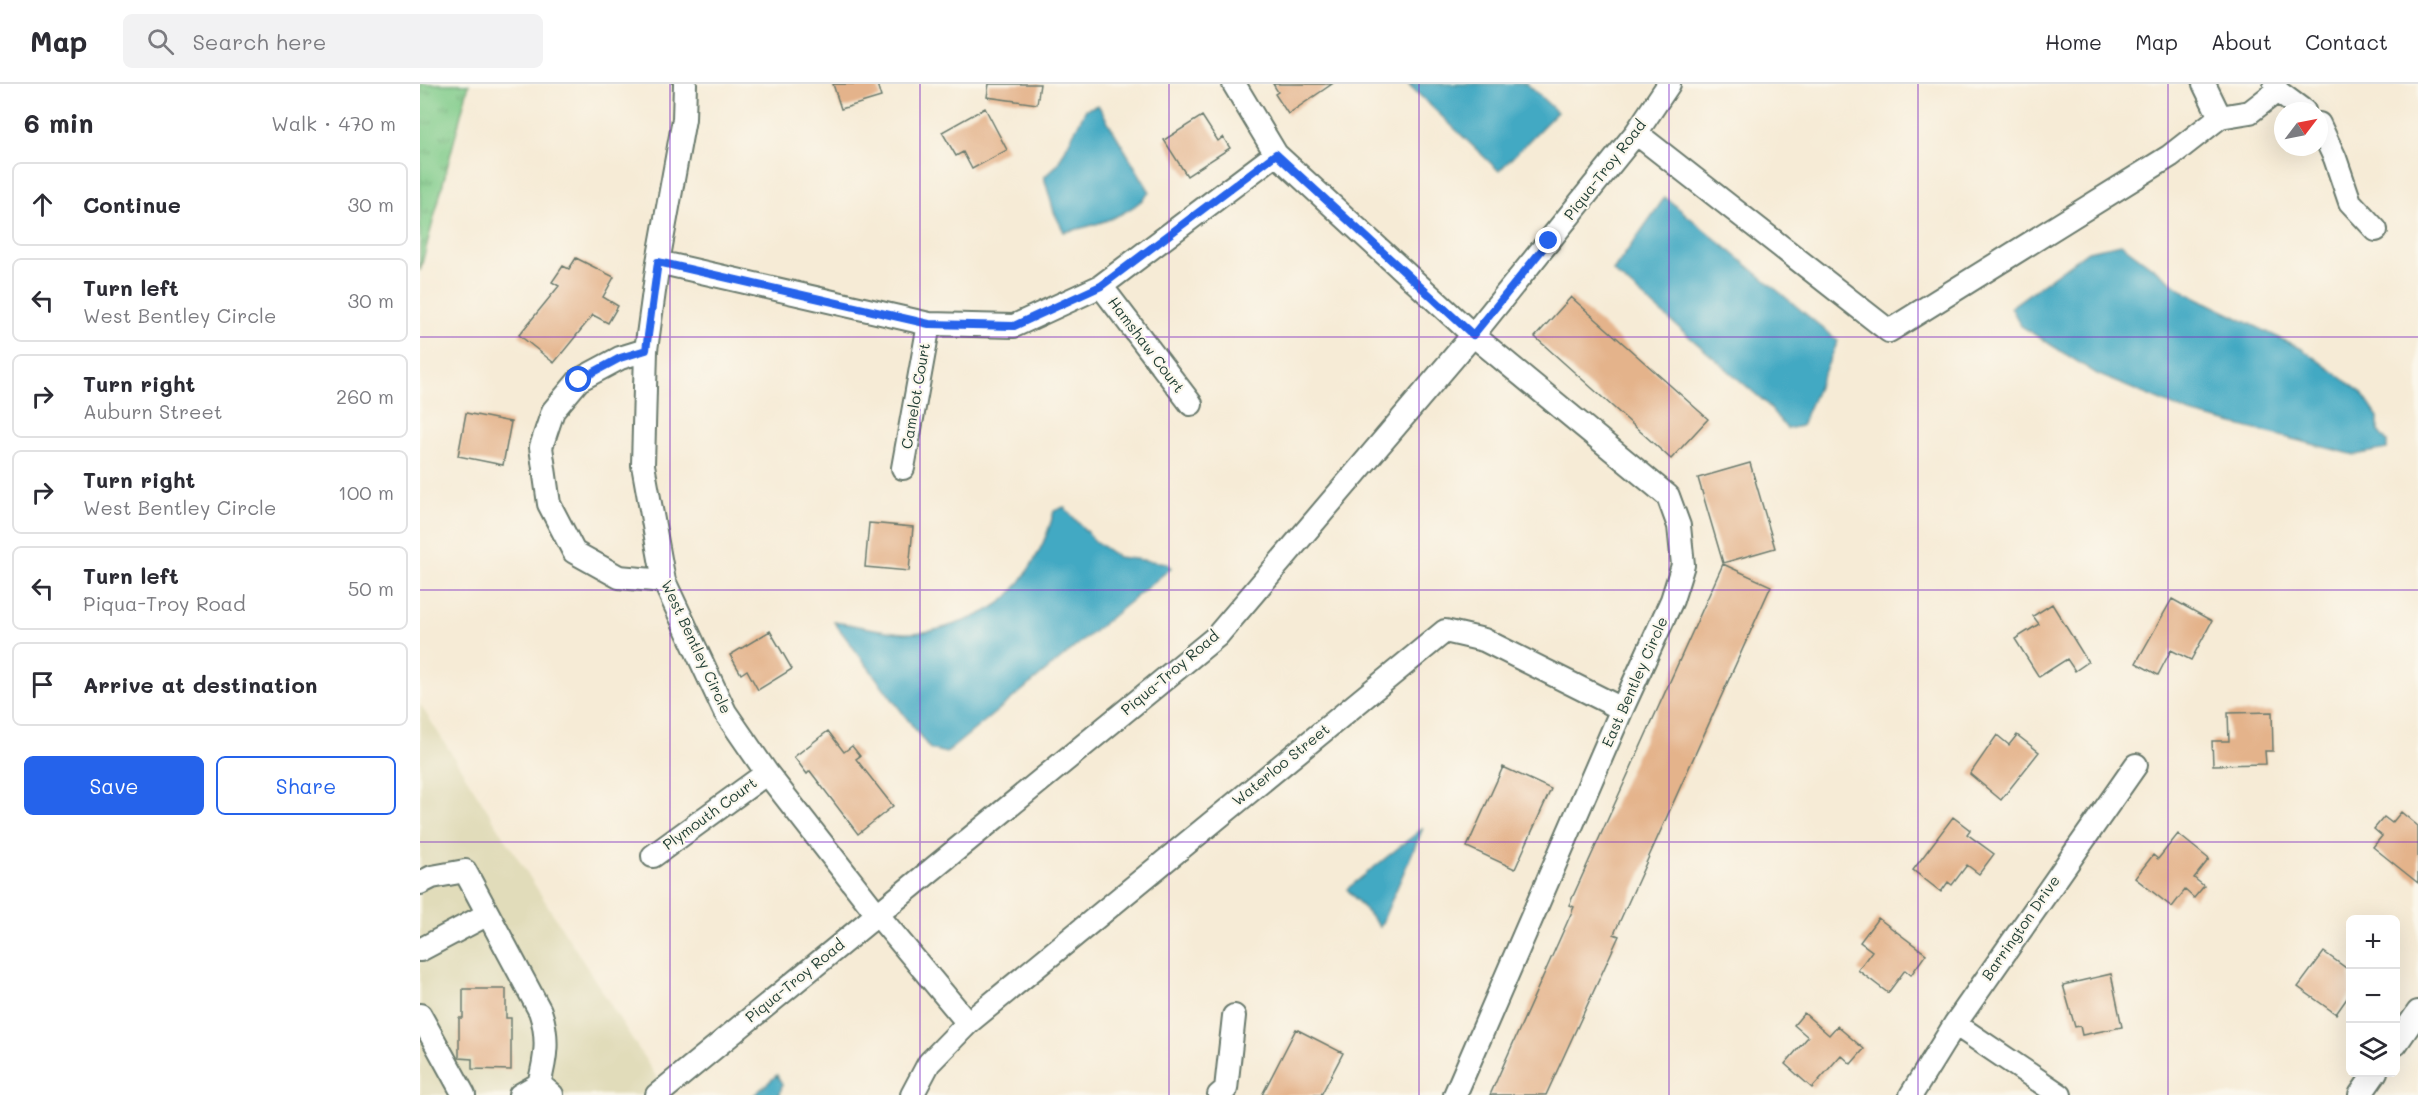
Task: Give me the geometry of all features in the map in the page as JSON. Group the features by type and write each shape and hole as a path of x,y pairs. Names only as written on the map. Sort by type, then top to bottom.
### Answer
{"street":[{"name":"West Bentley Circle","path":"686,84 684,119 658,262 646,350 643,465 664,581 725,712 877,914"},
{"path":"1234,84 1276,154 1473,335"},
{"name":"Piqua-Troy Road","path":"657,1095 1217,636 1473,335 1636,133 1669,84"},
{"path":"2204,84 2220,117"},
{"path":"1636,133 1889,331 2170,156 2220,117 2250,112 2276,88 2293,102"},
{"path":"2328,143 2350,202 2376,230"},
{"path":"658,262 929,324 1014,326 1101,286 1276,154"},
{"name":"Hamshaw Court","path":"1101,286 1191,404"},
{"name":"Camelot Court","path":"903,468 929,324"},
{"name":"East Bentley Circle","path":"1455,1095 1622,709 1672,600 1683,565 1680,526 1668,496 1473,335"},
{"path":"646,350 620,358 579,380 553,411 541,447 549,504 574,552 618,577 664,581"},
{"name":"Waterloo Street","path":"968,1023 1445,631 1484,640 1622,709"},
{"name":"Barrington Drive","path":"1911,1095 1954,1024 2136,765"},
{"name":"Plymouth Court","path":"653,856 768,772"},
{"path":"420,883 432,877 465,871 536,1002 546,1029 546,1057 537,1091"},
{"path":"420,950 488,914"},
{"path":"877,914 968,1023 929,1063 912,1095"},
{"path":"2400,1038 2418,1012"},
{"path":"420,1015 464,1095"},
{"path":"1219,1095 1226,1089 1234,1016"},
{"path":"1954,1024 2060,1095"},
{"path":"2360,1095 2373,1077"}],"shaded area":[{"path":"420,704 664,1089 657,1095 420,1095"}],"green space":[{"path":"420,84 469,84 420,271"}],"water":[{"path":"1408,84 1527,84 1557,112 1499,171"},
{"path":"1098,105 1150,192 1122,214 1087,227 1064,232 1054,212 1044,177 1057,165 1086,109"},
{"path":"1665,197 1838,341 1801,426 1787,429 1766,403 1613,271"},
{"path":"2121,244 2187,293 2302,349 2361,392 2378,417 2378,431 2387,442 2387,449 2355,455 2190,413 2097,374 2021,326 2011,307 2088,251"},
{"path":"1064,507 1095,541 1118,557 1167,563 1171,568 946,753 930,749 834,622 888,631 918,632 963,622 992,608 1012,592 1026,574 1038,554 1054,511"},
{"path":"1423,828 1380,927 1347,889"},
{"path":"777,1075 782,1084 780,1095 754,1095"}],"building":[{"path":"833,84 877,84 881,97 841,109"},
{"path":"989,84 1040,84 1037,104 987,97"},
{"path":"1273,84 1332,84 1288,114 1275,94 1278,92"},
{"path":"985,108 1007,150 972,169 963,152 956,156 942,132"},
{"path":"1202,116 1218,141 1223,137 1230,148 1187,176 1164,140"},
{"path":"576,258 614,277 603,297 618,306 608,323 593,315 554,363 519,335 559,286 552,282 563,266 569,269"},
{"path":"1571,297 1708,419 1671,459 1535,337"},
{"path":"466,413 511,422 503,465 458,456"},
{"path":"1750,463 1775,548 1723,563 1698,478"},
{"path":"869,523 913,527 909,571 865,567"},
{"path":"1723,564 1771,586 1614,934 1619,936 1546,1095 1490,1095 1574,907 1569,905"},
{"path":"2172,599 2212,621 2191,660 2171,650 2158,675 2136,663"},
{"path":"2052,604 2088,662 2075,671 2067,659 2039,677 2015,639 2039,624 2033,616"},
{"path":"770,631 792,669 758,690 747,670 741,674 730,655"},
{"path":"2272,712 2273,751 2265,751 2266,764 2213,765 2212,741 2229,741 2228,713"},
{"path":"828,731 844,752 852,746 860,756 856,759 893,806 858,834 810,771 807,774 794,757"},
{"path":"1997,735 2009,745 2017,735 2039,752 2001,800 1970,774"},
{"path":"1503,767 1551,789 1515,869 1467,847"},
{"path":"2401,812 2418,826 2418,883 2373,847 2382,836 2374,829 2384,817 2392,823"},
{"path":"1953,817 1970,830 1967,834 1994,854 1979,874 1967,865 1952,885 1948,882 1941,892 1913,870"},
{"path":"2178,834 2209,859 2194,878 2204,886 2194,898 2185,890 2172,907 2135,878 2153,855 2158,859"},
{"path":"1878,918 1926,954 1911,975 1905,970 1888,993 1858,970 1872,951 1860,942"},
{"path":"2324,952 2346,968 2346,1000 2336,1014 2298,987"},
{"path":"2111,974 2122,1027 2082,1035 2080,1026 2075,1027 2063,985"},
{"path":"463,989 506,989 506,1018 511,1018 511,1070 472,1069 472,1059 459,1058 459,1018 463,1018"},
{"path":"1804,1013 1829,1035 1837,1026 1864,1049 1851,1064 1841,1055 1812,1088 1785,1064 1808,1037 1794,1025"},
{"path":"1296,1029 1343,1053 1321,1095 1262,1095"}],"route":[{"path":"579,380 620,358 646,350 658,262 929,324 1014,326 1101,286 1276,154 1473,335 1549,241"}]}
